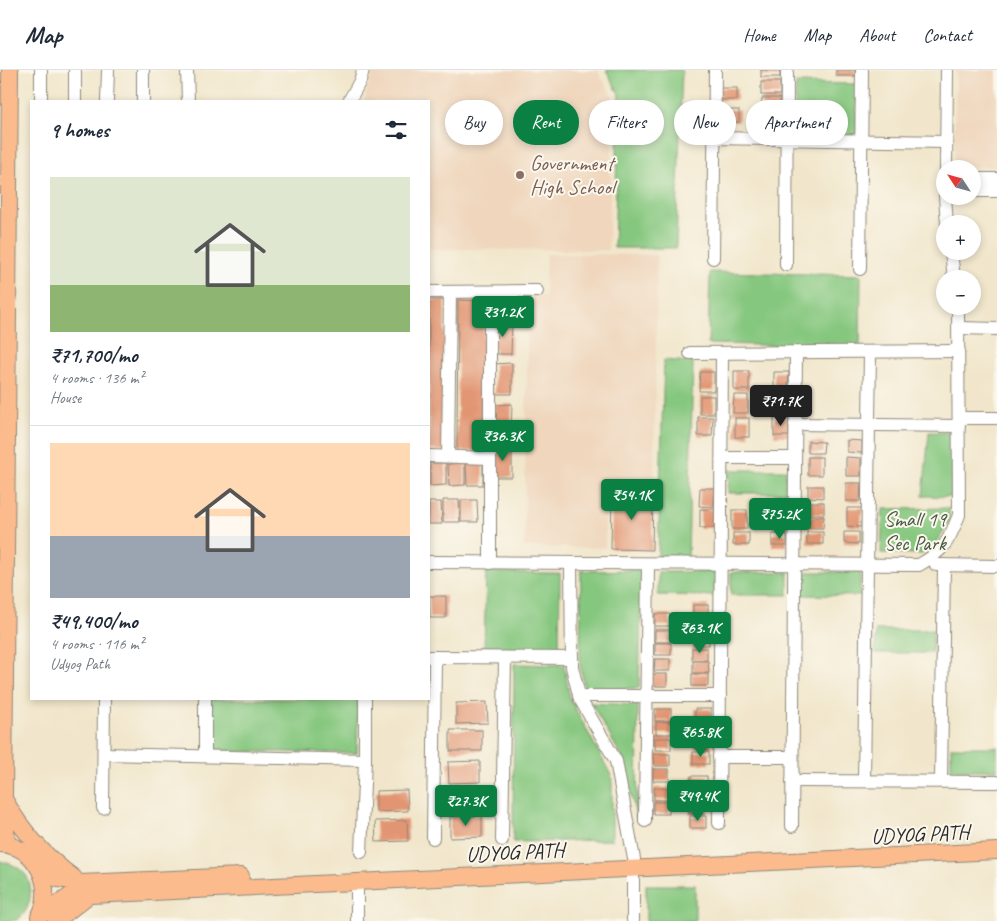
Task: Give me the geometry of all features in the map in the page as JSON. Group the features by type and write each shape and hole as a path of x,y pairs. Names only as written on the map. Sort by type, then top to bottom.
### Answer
{"main road":[{"path":"10,70 4,844 26,853 39,868 46,891 39,918"},
{"path":"4,798 25,834 85,889 56,921"},
{"name":"UDYOG PATH","path":"39,868 58,879 85,889 357,881 997,842"},
{"name":"UDYOG PATH","path":"39,918 70,896 85,889 634,863 997,851"}],"street":[{"path":"41,70 41,100"},
{"path":"75,70 75,100"},
{"path":"107,100 108,70"},
{"path":"143,70 143,100"},
{"path":"187,70 188,100"},
{"path":"350,100 360,81 363,70"},
{"path":"715,70 715,100"},
{"path":"787,70 787,100"},
{"path":"860,269 862,70"},
{"path":"946,160 947,70"},
{"path":"848,141 946,142"},
{"path":"713,258 714,145"},
{"path":"786,145 786,265"},
{"path":"981,179 997,179"},
{"path":"981,190 997,191"},
{"path":"430,292 537,291"},
{"path":"448,456 450,292"},
{"path":"490,292 490,563"},
{"path":"919,565 935,556 948,542 959,515 959,315"},
{"path":"960,328 997,329"},
{"path":"690,354 960,351"},
{"path":"864,781 870,352"},
{"path":"719,823 722,353"},
{"path":"792,826 796,353"},
{"path":"795,424 869,425 959,422 997,418"},
{"path":"430,456 490,458"},
{"path":"722,458 795,458"},
{"path":"430,562 997,566"},
{"path":"571,563 572,658 579,696 616,761 634,863 633,921"},
{"path":"645,820 648,564"},
{"path":"940,781 944,565"},
{"path":"433,838 432,657 572,658"},
{"path":"502,840 505,658"},
{"path":"579,696 720,696"},
{"path":"103,808 104,700"},
{"path":"205,700 205,756"},
{"path":"360,852 365,760 364,700"},
{"path":"104,754 365,760"},
{"path":"719,757 792,757"},
{"path":"792,781 997,782"},
{"path":"357,881 357,921"}],"shaded area":[{"name":"Government High School","path":"374,70 597,70 614,99 589,100 589,145 612,145 608,250 430,249 430,100 364,100"},
{"path":"956,70 997,70 997,167 981,167 981,160 954,160"},
{"path":"546,254 657,255 654,486 606,485 605,548 524,547 528,296 545,296"}],"green space":[{"path":"606,70 682,70 681,100 674,100 674,145 679,145 676,248 614,248 617,145 664,145 664,100 619,100 619,94"},
{"path":"796,83 857,84 856,136 848,136 848,100 795,100"},
{"path":"710,272 861,275 860,347 708,344"},
{"path":"664,360 693,362 688,557 658,556"},
{"path":"929,432 956,433 954,497 923,496"},
{"path":"729,470 786,470 785,493 728,493"},
{"name":"Small 19 Sec Park","path":"949,508 949,522 941,536 930,548 921,554 881,553 883,509"},
{"path":"642,570 639,688 585,690 580,666 581,571"},
{"path":"486,572 560,573 559,650 484,649"},
{"path":"658,572 715,572 715,596 658,595"},
{"path":"731,572 788,572 788,595 731,595"},
{"path":"803,572 860,572 860,596 803,595"},
{"path":"876,630 933,630 932,653 875,653"},
{"path":"514,664 564,665 570,699 612,777 612,840 513,842"},
{"path":"211,700 358,700 357,753 210,751"},
{"path":"591,703 638,705 637,821 623,759"},
{"path":"951,747 997,747 997,770 951,770"},
{"path":"0,861 19,869 25,874 30,885 31,892 28,906 21,917 16,920 0,921"},
{"path":"646,885 695,885 695,921 646,921"}],"building":[{"path":"761,70 780,70 780,77 761,77"},
{"path":"836,70 855,70 855,76 836,76"},
{"path":"761,82 780,82 780,95 761,95"},
{"path":"718,88 737,88 737,100 718,100"},
{"path":"762,98 780,98 780,100 762,100"},
{"path":"736,110 739,110 739,122 736,122"},
{"path":"430,300 445,300 444,451 430,450"},
{"path":"458,300 484,301 483,451 457,451"},
{"path":"512,323 511,354 495,354 493,324"},
{"path":"512,363 512,394 495,394 494,364"},
{"path":"734,371 749,371 749,390 734,390"},
{"path":"700,372 714,372 714,391 699,391"},
{"path":"774,372 789,372 788,390 774,390"},
{"path":"773,394 788,394 787,412 773,412"},
{"path":"734,395 748,395 748,413 733,413"},
{"path":"700,396 714,396 714,414 700,414"},
{"path":"512,404 511,435 495,436 494,405"},
{"path":"698,417 713,417 712,436 698,436"},
{"path":"735,418 749,418 749,437 735,437"},
{"path":"774,418 789,418 789,436 774,436"},
{"path":"847,440 862,441 862,453 847,452"},
{"path":"808,441 824,442 823,453 808,453"},
{"path":"512,446 512,477 495,477 494,447"},
{"path":"808,457 822,457 822,475 808,475"},
{"path":"846,457 861,458 861,476 846,476"},
{"path":"430,463 446,463 446,485 430,486"},
{"path":"465,463 465,485 449,486 448,464"},
{"path":"466,463 483,463 483,485 467,485"},
{"path":"846,483 861,483 860,501 846,501"},
{"path":"808,486 823,486 823,498 808,497"},
{"path":"700,488 714,488 714,507 699,506"},
{"path":"612,492 653,494 652,550 611,549"},
{"path":"772,499 788,500 788,512 772,511"},
{"path":"443,500 459,500 460,522 443,522"},
{"path":"461,500 477,500 478,522 461,522"},
{"path":"430,502 441,502 442,524 430,524"},
{"path":"809,502 824,502 824,514 808,514"},
{"path":"847,508 862,508 861,527 847,526"},
{"path":"700,509 715,509 714,528 700,528"},
{"path":"732,510 747,510 747,529 732,529"},
{"path":"773,515 788,515 788,527 772,527"},
{"path":"808,516 824,516 823,528 808,528"},
{"path":"807,532 823,532 823,544 807,544"},
{"path":"844,532 859,532 859,544 844,543"},
{"path":"733,533 749,533 749,545 733,545"},
{"path":"772,534 787,534 787,546 772,546"},
{"path":"430,596 446,596 446,618 430,618"},
{"path":"693,605 708,605 708,617 693,617"},
{"path":"655,614 670,614 670,626 655,626"},
{"path":"709,619 709,631 693,632 694,620"},
{"path":"655,630 670,630 671,642 655,642"},
{"path":"693,633 709,633 709,645 693,645"},
{"path":"655,643 671,643 671,655 655,655"},
{"path":"692,648 707,648 707,660 692,660"},
{"path":"655,659 670,659 670,671 654,671"},
{"path":"693,661 708,661 709,673 693,673"},
{"path":"651,674 667,674 667,686 651,686"},
{"path":"692,674 708,674 708,686 692,686"},
{"path":"487,702 488,723 456,724 456,703"},
{"path":"655,709 671,709 671,721 655,721"},
{"path":"695,709 711,709 711,721 695,721"},
{"path":"656,722 672,722 672,734 656,734"},
{"path":"695,724 711,724 711,735 695,736"},
{"path":"450,730 482,730 482,751 450,751"},
{"path":"695,736 711,736 711,748 695,748"},
{"path":"655,738 671,738 671,750 655,750"},
{"path":"693,752 709,752 709,764 693,764"},
{"path":"654,754 670,754 670,766 655,766"},
{"path":"480,761 480,782 449,783 448,762"},
{"path":"653,769 669,769 669,781 653,781"},
{"path":"691,776 707,776 707,788 691,788"},
{"path":"654,788 670,788 670,800 654,800"},
{"path":"485,789 486,810 454,811 453,790"},
{"path":"407,790 408,811 376,812 376,791"},
{"path":"691,790 707,790 705,814 689,814"},
{"path":"653,802 669,802 669,814 653,814"},
{"path":"482,816 482,837 450,838 450,817"},
{"path":"690,816 706,816 706,828 690,828"},
{"path":"407,820 408,841 376,842 375,821"}],"place":[{"name":"Government High School","path":"520,175"}]}
